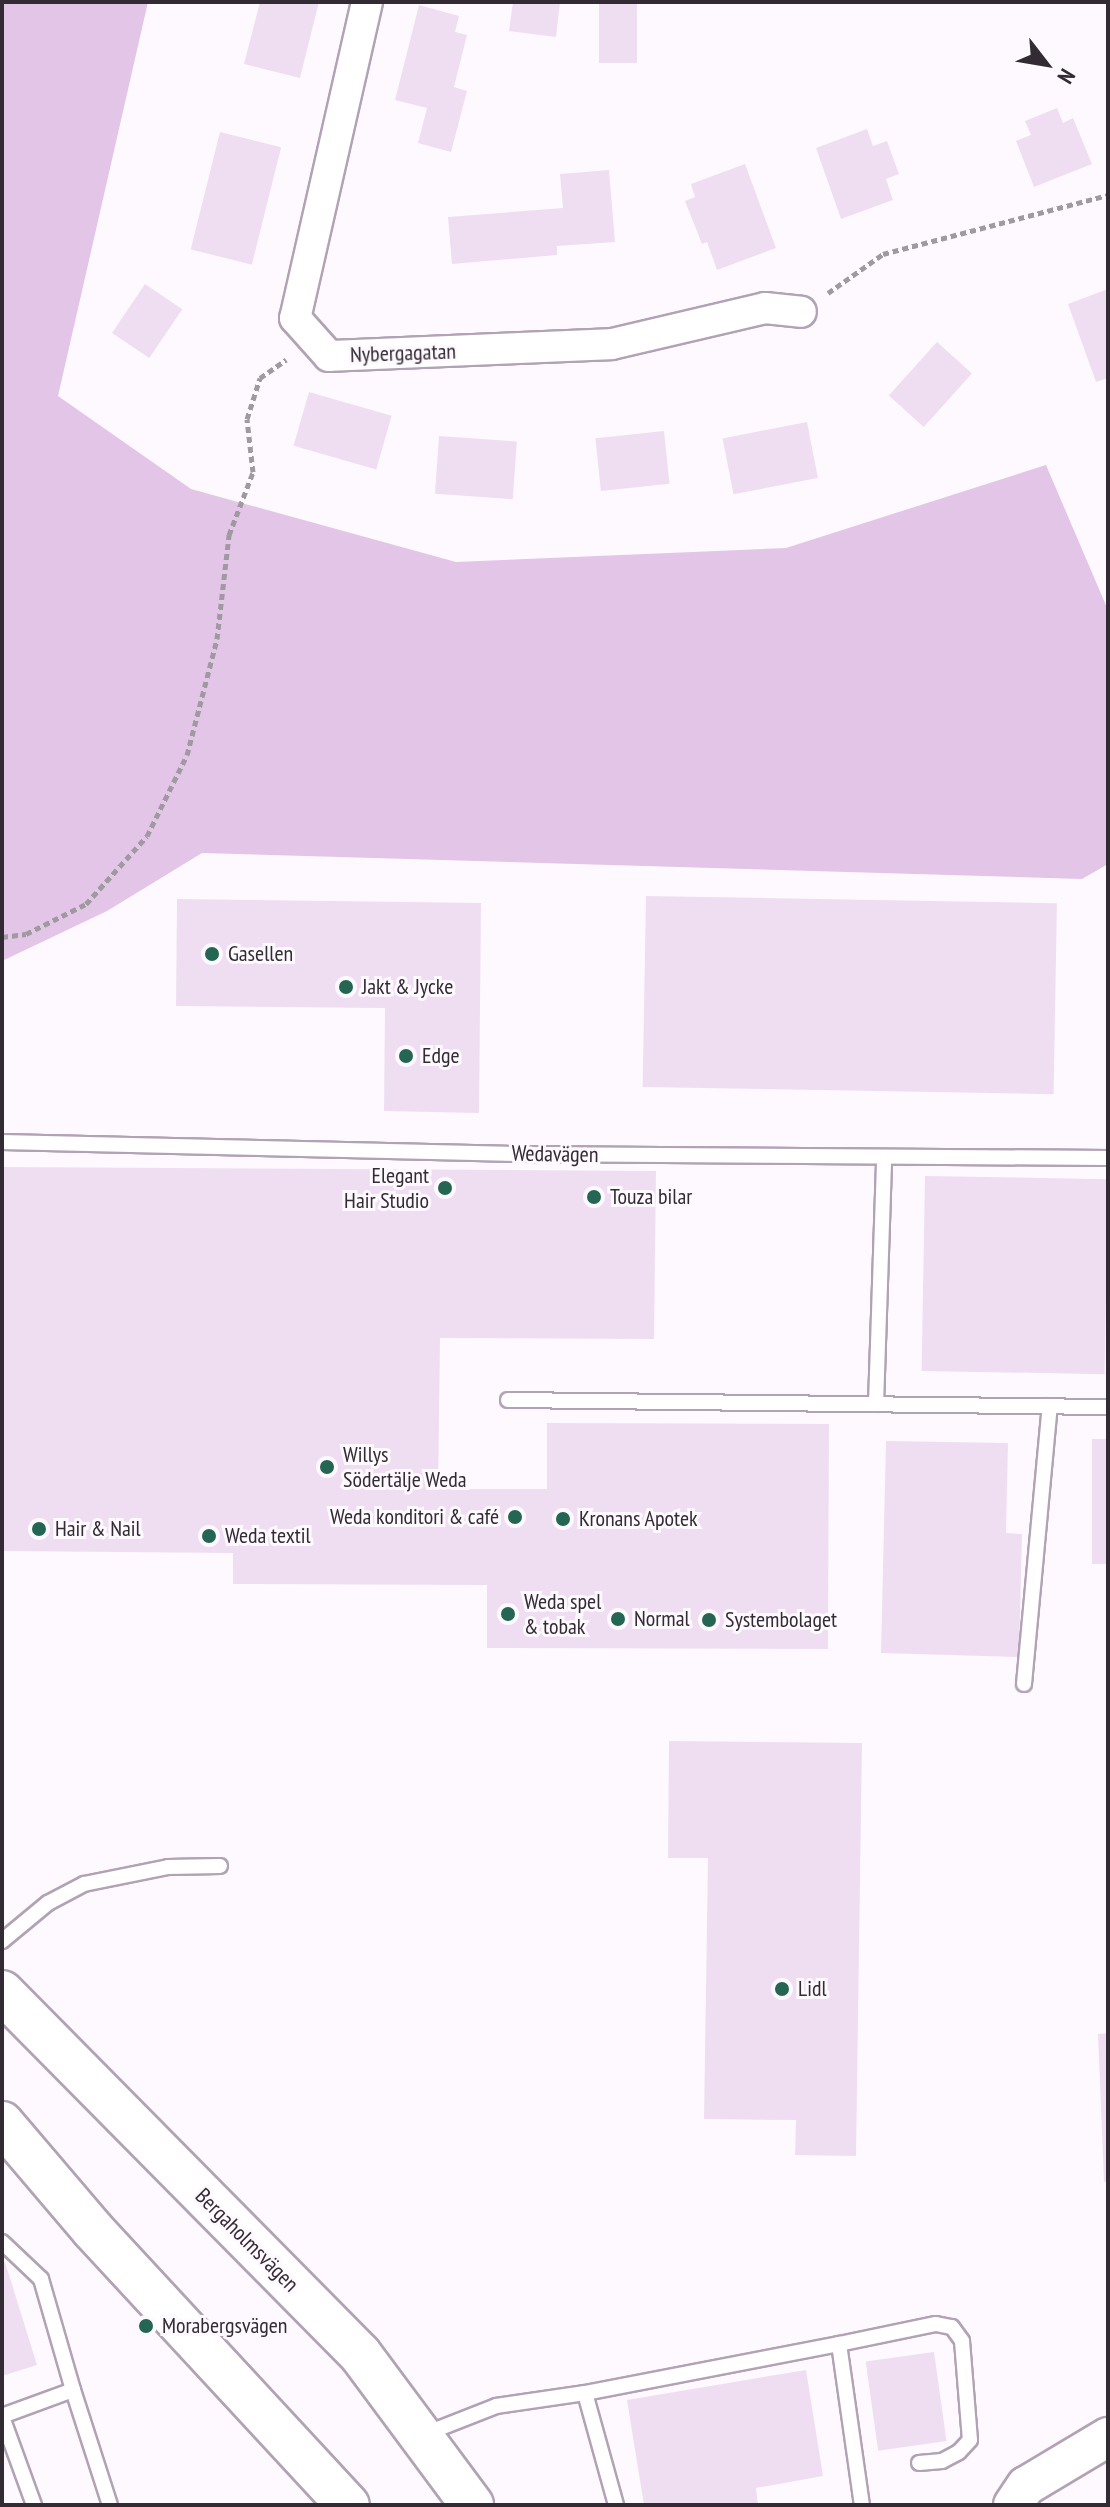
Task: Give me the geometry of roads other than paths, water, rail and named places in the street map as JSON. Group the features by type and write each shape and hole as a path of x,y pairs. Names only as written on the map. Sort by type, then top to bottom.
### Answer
{"main road":[{"name":"Bergaholmsvägen","path":"2,1992 360,2354 472,2505"},
{"path":"2,2123 93,2230 348,2505"}],"street":[{"name":"Nybergagatan","path":"367,2 295,318 315,344 329,356 612,344 765,308 801,312"},
{"path":"1013,2505 1026,2486 1108,2437"}],"lane":[{"name":"Wedavägen","path":"2,1142 520,1154 1108,1158"},
{"path":"876,1404 884,1157"},
{"path":"508,1400 1108,1407"},
{"path":"1024,1684 1050,1406"},
{"path":"2,1941 48,1903 84,1884 168,1867 220,1866"},
{"path":"2,2242 41,2279 110,2505"},
{"path":"421,2436 496,2406 585,2393 936,2324 952,2327 962,2341 970,2440 959,2452 942,2461 919,2463"},
{"path":"839,2344 862,2505"},
{"path":"34,2505 2,2417 73,2390"},
{"path":"585,2393 616,2505"}],"place":[{"name":"Gasellen","path":"212,954"},
{"name":"Jakt & Jycke","path":"346,987"},
{"name":"Edge","path":"406,1056"},
{"name":"Elegant Hair Studio","path":"445,1188"},
{"name":"Touza bilar","path":"594,1197"},
{"name":"Willys Södertälje Weda","path":"327,1467"},
{"name":"Weda konditori & café","path":"515,1517"},
{"name":"Kronans Apotek","path":"563,1519"},
{"name":"Hair & Nail","path":"39,1529"},
{"name":"Weda textil","path":"209,1536"},
{"name":"Weda spel & tobak","path":"508,1614"},
{"name":"Normal","path":"618,1619"},
{"name":"Systembolaget","path":"709,1620"},
{"name":"Lidl","path":"782,1989"},
{"name":"Morabergsvägen","path":"146,2326"}]}
